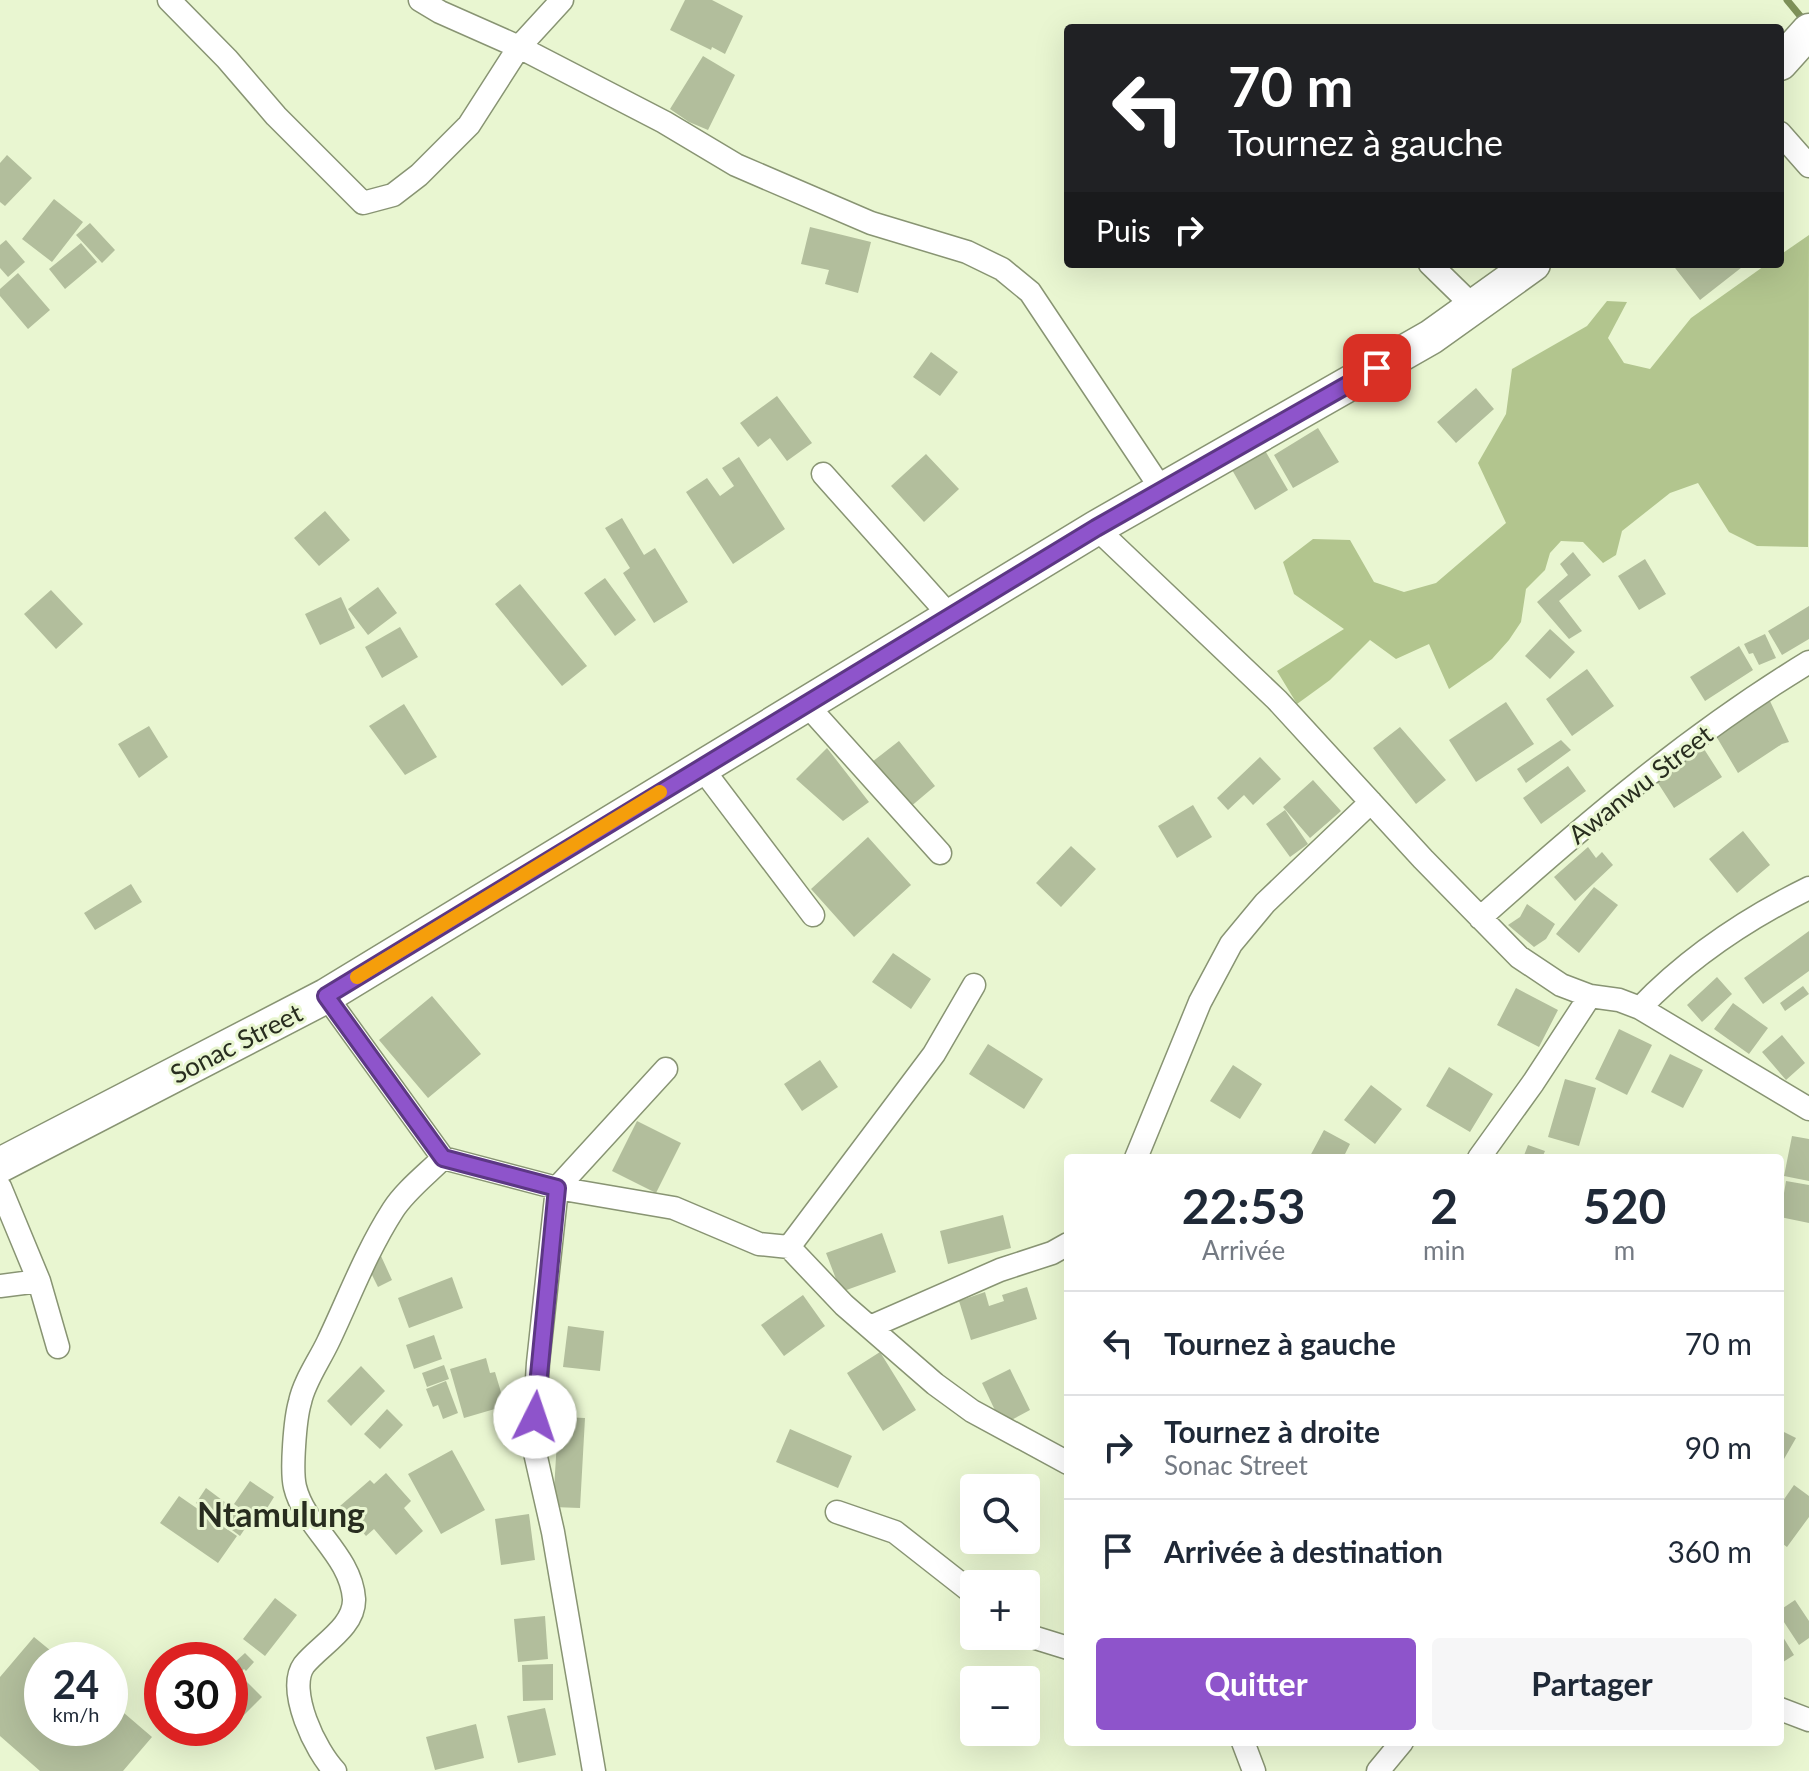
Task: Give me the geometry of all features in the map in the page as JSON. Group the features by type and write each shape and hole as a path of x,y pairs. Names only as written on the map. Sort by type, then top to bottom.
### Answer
{"highway":[{"path":"1784,59 1809,31"},
{"name":"Sonac Street","path":"0,1165 326,996 1096,528 1431,337 1527,268"}],"street":[{"path":"169,0 227,59 276,116 363,203 393,195 419,175 469,125 519,47 562,0"},
{"path":"420,0 664,122 736,165 871,223 967,252 1002,269 1030,292 1162,490"},
{"path":"1784,138 1809,166"},
{"path":"1434,268 1473,306"},
{"path":"823,474 950,616"},
{"path":"1096,528 1277,700 1519,957 1561,985 1590,996 1619,1000 1640,1008 1809,1109"},
{"name":"Awanwu Street","path":"1480,918 1623,792 1685,745 1809,662"},
{"path":"806,704 940,853"},
{"path":"701,767 813,915"},
{"path":"1138,1154 1200,1002 1231,944 1265,903 1371,802"},
{"path":"1640,1008 1662,986 1712,947 1774,905 1809,888"},
{"path":"789,1247 934,1054 974,985"},
{"path":"326,996 443,1158 557,1188 674,1208 759,1244 789,1247 844,1305 935,1384 972,1411 1064,1461"},
{"path":"1482,1154 1590,996"},
{"path":"594,1771 553,1532 533,1444 538,1363 557,1188 666,1069"},
{"path":"335,1771 328,1764 308,1726 299,1699 302,1668 352,1616 354,1599 347,1574 334,1551 299,1503 293,1478 300,1401 367,1257 395,1207 443,1158"},
{"path":"0,1187 39,1281 58,1347"},
{"path":"870,1327 1000,1270 1064,1246"},
{"path":"0,1286 39,1281"},
{"path":"837,1512 895,1532 960,1583"},
{"path":"1040,1639 1064,1647"},
{"path":"1784,1711 1809,1720"},
{"path":"1245,1746 1254,1771"},
{"path":"1378,1771 1399,1746"}],"green space":[{"path":"1809,235 1808,547 1757,546 1729,532 1698,483 1670,493 1622,531 1616,555 1603,563 1583,542 1561,541 1550,553 1545,570 1526,589 1521,622 1509,640 1492,659 1449,689 1429,644 1396,659 1370,640 1330,680 1297,704 1277,671 1344,629 1294,594 1283,562 1313,539 1350,540 1374,582 1404,592 1436,583 1506,523 1478,463 1506,414 1512,369 1587,326 1607,301 1627,302 1608,338 1624,363 1650,369 1691,318 1761,268 1784,268 1784,252"}],"building":[{"path":"685,0 712,0 743,16 725,54 670,30"},
{"path":"703,56 735,75 708,130 670,109"},
{"path":"7,155 32,178 5,206 0,202 0,163"},
{"path":"54,199 83,222 52,262 22,239"},
{"path":"90,223 115,250 102,263 76,235"},
{"path":"810,227 871,242 858,293 825,284 829,270 801,264"},
{"path":"6,240 25,262 8,277 0,268 0,245"},
{"path":"81,243 97,262 65,289 49,269"},
{"path":"1675,268 1741,268 1700,300"},
{"path":"18,273 50,310 28,329 0,296 0,289"},
{"path":"931,352 958,372 940,396 913,377"},
{"path":"1476,388 1494,409 1456,443 1437,422"},
{"path":"777,396 812,443 787,461 770,438 758,447 740,423"},
{"path":"1318,428 1339,462 1293,488 1274,455"},
{"path":"1260,442 1288,490 1255,510 1227,461"},
{"path":"926,454 959,489 924,522 891,486"},
{"path":"739,457 785,529 733,564 686,492 707,478 720,496 734,486 722,468"},
{"path":"325,511 350,540 319,566 294,538"},
{"path":"622,518 644,555 655,548 688,602 654,623 623,573 630,568 605,528"},
{"path":"1573,552 1591,575 1559,601 1582,631 1569,639 1537,602 1568,575 1560,564"},
{"path":"1645,559 1666,594 1639,610 1618,576"},
{"path":"605,578 636,620 615,636 584,593"},
{"path":"520,584 587,666 562,686 495,604"},
{"path":"378,587 397,613 368,635 348,609"},
{"path":"51,590 83,624 56,649 24,614"},
{"path":"341,597 355,628 320,645 305,614"},
{"path":"1809,606 1809,639 1782,655 1768,631"},
{"path":"400,627 418,657 382,678 365,647"},
{"path":"1550,629 1575,652 1550,679 1525,656"},
{"path":"1765,634 1776,658 1759,665 1744,644"},
{"path":"1739,646 1753,670 1705,701 1690,677"},
{"path":"1587,669 1614,706 1572,736 1546,699"},
{"path":"1770,701 1789,742 1738,773 1716,736"},
{"path":"1506,702 1534,744 1476,782 1449,740"},
{"path":"404,704 437,757 405,775 369,726"},
{"path":"149,726 168,757 139,778 118,744"},
{"path":"1400,727 1446,780 1416,804 1373,748"},
{"path":"1561,740 1571,750 1526,783 1517,769"},
{"path":"899,741 935,786 909,808 872,762"},
{"path":"827,748 869,802 843,821 796,779"},
{"path":"1704,749 1722,777 1674,808 1656,780"},
{"path":"1260,757 1281,779 1253,805 1244,795 1228,810 1217,798"},
{"path":"1568,766 1586,791 1541,824 1523,798"},
{"path":"1313,780 1341,811 1310,838 1283,807"},
{"path":"1193,805 1212,837 1177,858 1158,826"},
{"path":"1285,810 1308,844 1290,857 1266,824"},
{"path":"1743,831 1770,865 1737,893 1709,859"},
{"path":"868,837 911,885 854,937 811,889"},
{"path":"1071,846 1096,869 1061,907 1036,883"},
{"path":"1588,847 1596,858 1602,852 1613,865 1575,901 1554,877"},
{"path":"131,884 142,902 95,930 84,913"},
{"path":"1594,887 1618,905 1579,953 1556,934"},
{"path":"1527,904 1555,924 1546,939 1534,947 1508,925 1520,917"},
{"path":"1809,931 1809,971 1763,1004 1744,978"},
{"path":"893,953 931,979 911,1009 872,982"},
{"path":"1717,977 1732,994 1702,1022 1687,1005"},
{"path":"1803,986 1809,994 1785,1011 1780,1003"},
{"path":"1516,988 1558,1010 1539,1047 1497,1025"},
{"path":"432,996 481,1054 428,1098 379,1040"},
{"path":"1733,1003 1768,1028 1749,1054 1714,1029"},
{"path":"1619,1029 1652,1045 1627,1095 1595,1079"},
{"path":"1782,1035 1805,1063 1786,1080 1762,1052"},
{"path":"988,1044 1043,1079 1024,1109 969,1074"},
{"path":"1670,1054 1703,1070 1683,1108 1651,1092"},
{"path":"820,1060 838,1087 802,1111 784,1084"},
{"path":"1233,1065 1262,1084 1240,1119 1210,1101"},
{"path":"1449,1067 1493,1094 1470,1132 1426,1106"},
{"path":"1565,1079 1596,1088 1579,1146 1548,1137"},
{"path":"1371,1085 1402,1109 1375,1144 1344,1120"},
{"path":"637,1121 681,1143 656,1193 612,1171"},
{"path":"1324,1130 1350,1144 1345,1154 1311,1154"},
{"path":"1792,1136 1809,1139 1809,1181 1784,1176"},
{"path":"1528,1145 1545,1151 1544,1154 1525,1154"},
{"path":"1786,1181 1809,1185 1809,1223 1784,1218"},
{"path":"1003,1215 1011,1248 948,1264 940,1231"},
{"path":"882,1233 896,1272 841,1292 826,1253"},
{"path":"381,1256 392,1280 378,1287 366,1263"},
{"path":"452,1277 463,1308 409,1328 398,1298"},
{"path":"1027,1287 1037,1319 971,1340 959,1301 985,1292 989,1306 1004,1301 1002,1295"},
{"path":"803,1295 825,1326 784,1356 761,1325"},
{"path":"568,1326 604,1331 600,1371 563,1367"},
{"path":"434,1335 442,1359 414,1369 406,1345"},
{"path":"880,1352 916,1410 883,1431 847,1373"},
{"path":"486,1358 490,1373 495,1372 505,1406 464,1418 450,1369"},
{"path":"444,1365 449,1379 427,1387 422,1373"},
{"path":"361,1366 385,1391 351,1426 327,1401"},
{"path":"1010,1369 1030,1410 1002,1425 982,1383"},
{"path":"446,1381 458,1413 443,1419 438,1405 433,1407 426,1389"},
{"path":"387,1409 403,1425 380,1449 364,1434"},
{"path":"537,1416 585,1418 580,1508 553,1507 557,1440 535,1439"},
{"path":"790,1429 852,1456 838,1488 776,1462"},
{"path":"1784,1432 1796,1438 1784,1459"},
{"path":"452,1450 485,1510 441,1534 408,1474"},
{"path":"386,1473 411,1501 404,1508 423,1531 396,1555 374,1529 366,1536 340,1506 370,1480 374,1484"},
{"path":"250,1481 274,1497 259,1521 234,1504"},
{"path":"1794,1485 1809,1496 1809,1517 1787,1547 1784,1545 1784,1499"},
{"path":"206,1488 250,1521 240,1536 196,1503"},
{"path":"179,1496 237,1536 218,1563 160,1523"},
{"path":"529,1514 535,1560 501,1565 495,1519"},
{"path":"275,1598 297,1615 265,1656 243,1639"},
{"path":"1795,1600 1809,1621 1809,1638 1799,1645 1784,1622 1784,1607"},
{"path":"545,1616 548,1659 518,1662 514,1619"},
{"path":"1784,1639 1794,1655 1784,1661"},
{"path":"24,1649 24,1746 128,1746 128,1716 144,1730 144,1746 123,1771 40,1771 0,1736 0,1677"},
{"path":"553,1664 553,1700 523,1701 522,1665"},
{"path":"248,1683 262,1697 248,1711"},
{"path":"545,1708 556,1755 518,1763 507,1716"},
{"path":"476,1724 484,1758 435,1770 426,1737"}],"waterway":[{"path":"1787,0 1806,23"}],"slow traffic":[{"path":"357,977 660,792"}],"district":[{"name":"Ntamulung","path":"281,1513"}],"route":[{"path":"535,1417 557,1188 443,1158 326,996 1096,528 1377,368"}]}
